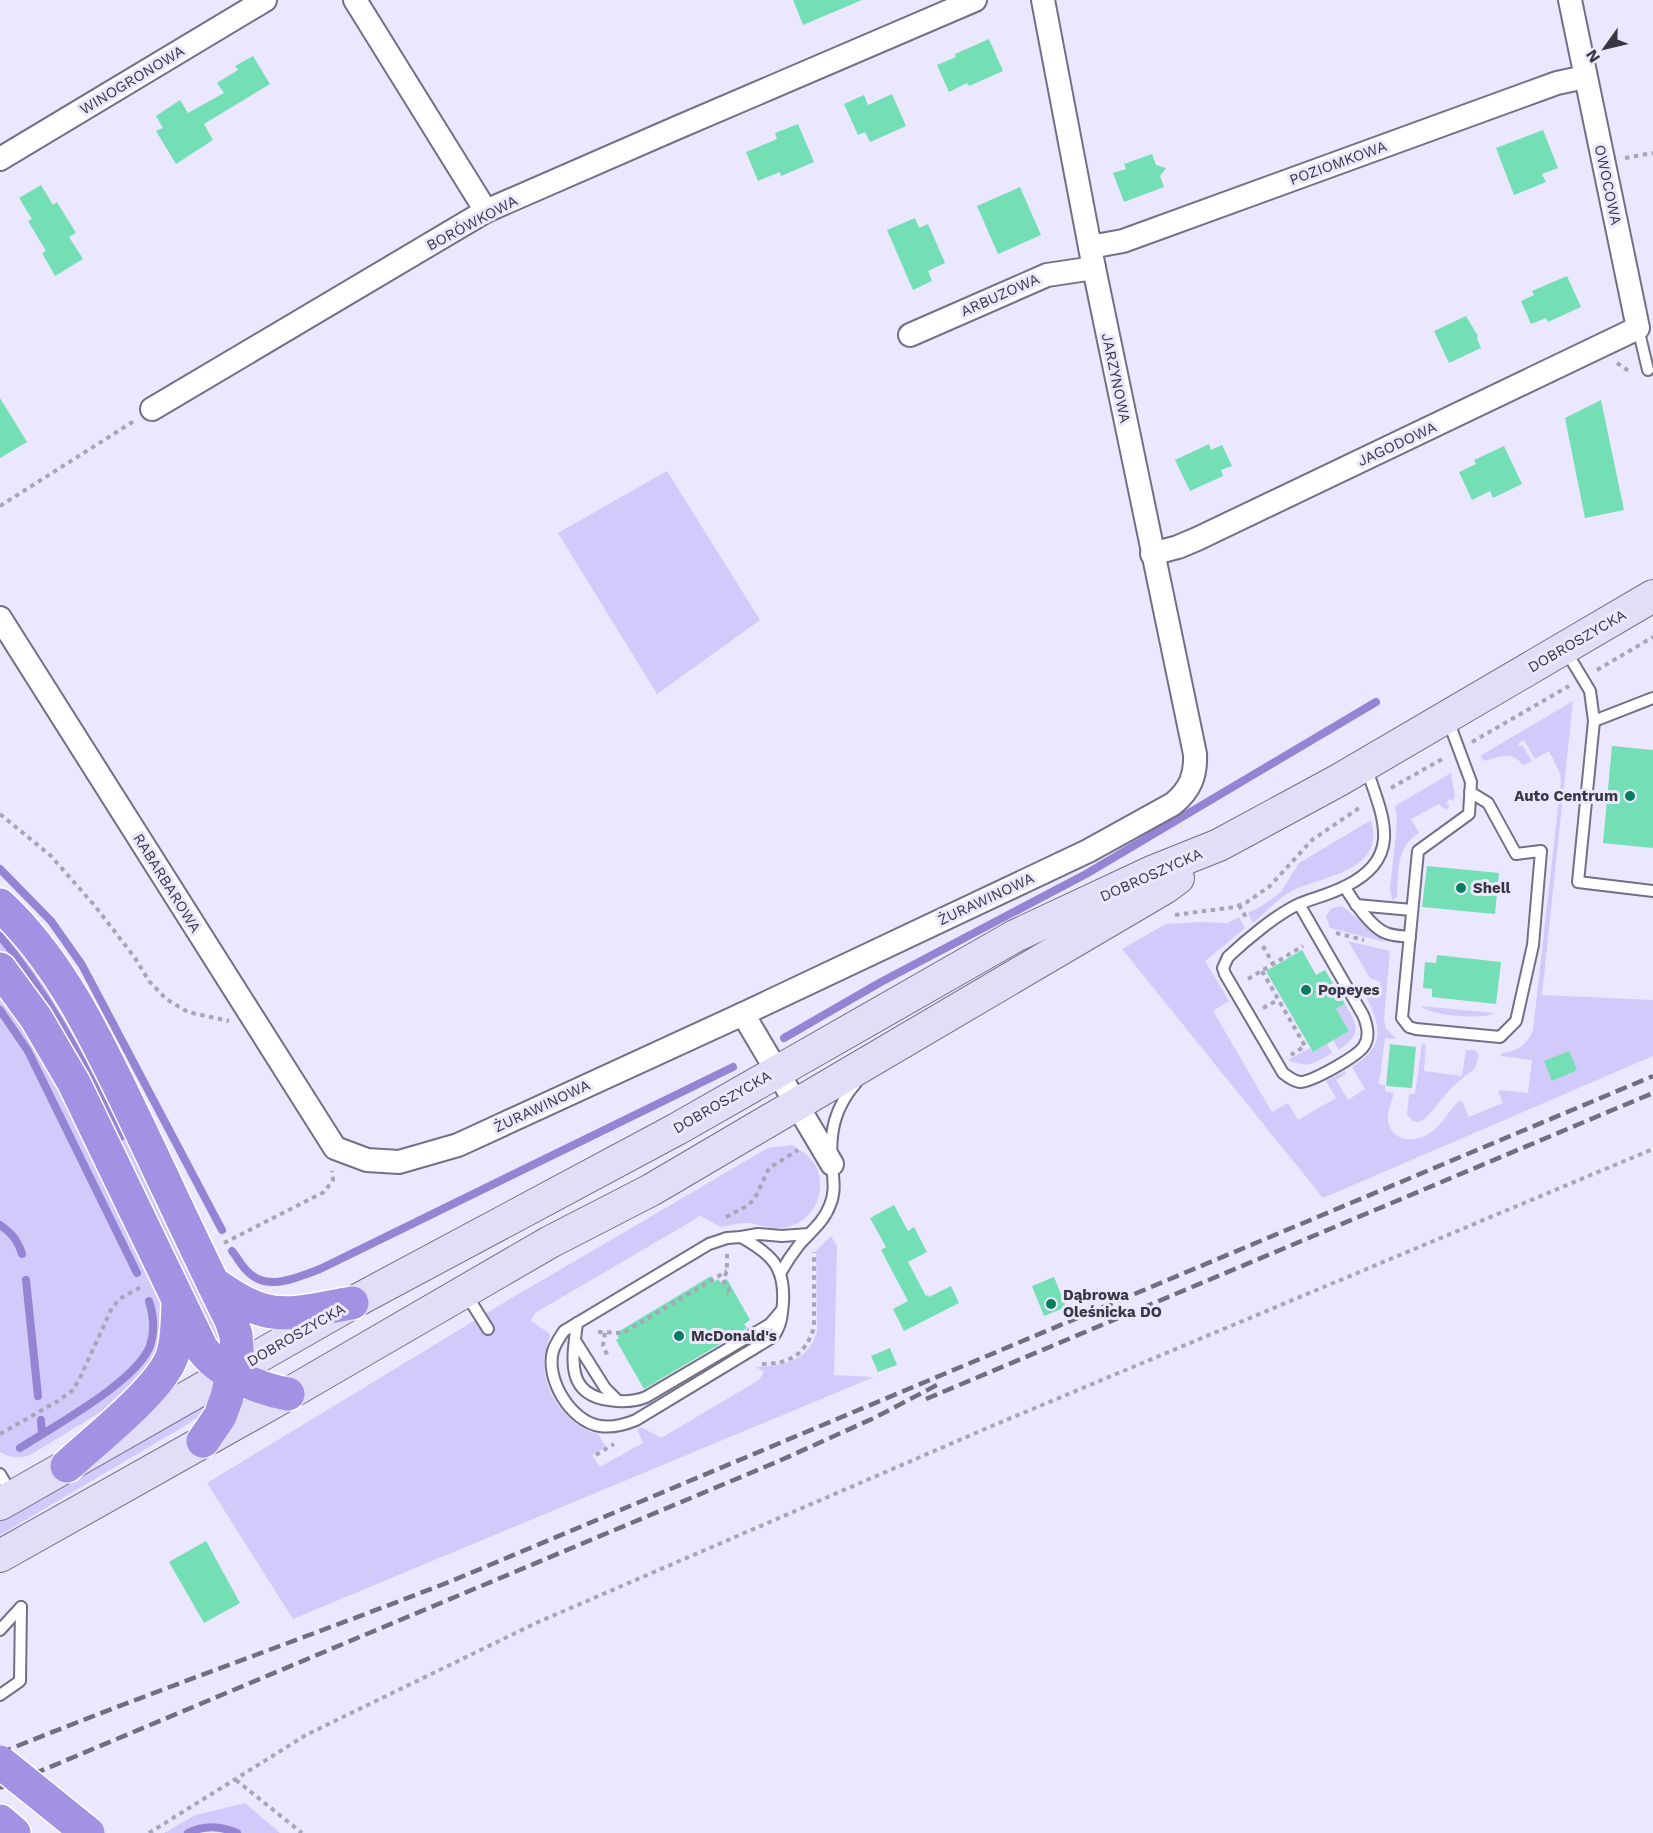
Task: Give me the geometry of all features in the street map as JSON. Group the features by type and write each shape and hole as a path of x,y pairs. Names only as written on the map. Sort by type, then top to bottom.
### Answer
{"highway":[{"path":"0,905 28,935 50,964 99,1046 231,1320 236,1335 237,1352 227,1397 220,1416 203,1441"},
{"path":"0,969 36,1018 74,1083 172,1289 208,1356 248,1383 288,1394"},
{"path":"206,1270 232,1296 263,1310 288,1312 352,1303"},
{"path":"67,1466 164,1373 172,1358 175,1343 172,1289"},
{"path":"0,1762 88,1833"},
{"path":"0,1821 14,1833"}],"main road":[{"name":"DOBROSZYCKA","path":"4,1492 67,1466 352,1303 677,1129 1015,936 1154,871 1219,845 1365,765 1653,596"},
{"name":"DOBROSZYCKA","path":"0,1556 288,1394 550,1242 651,1190 1166,887 1219,845"}],"street":[{"name":"WINOGRONOWA","path":"0,159 265,0"},
{"path":"355,0 486,211"},
{"name":"BORÓWKOWA","path":"152,409 486,211 975,0"},
{"name":"JARZYNOWA","path":"1042,0 1152,554 1195,754"},
{"name":"OWOCOWA","path":"1570,0 1638,328"},
{"name":"POZIOMKOWA","path":"1092,258 1123,242 1557,83 1586,77"},
{"name":"ARBUZOWA","path":"910,335 1047,274 1092,258"},
{"name":"JAGODOWA","path":"1152,554 1197,539 1638,328"},
{"name":"RABARBAROWA","path":"0,618 256,1025 333,1159"},
{"name":"ŻURAWINOWA","path":"333,1159 399,1162 458,1145 743,1014 1088,851 1173,804 1192,784 1196,768 1195,754"},
{"path":"743,1014 832,1164"}],"lane":[{"name":"OWOCOWA","path":"1638,328 1648,370"},
{"path":"1564,648 1590,691 1594,721 1578,882 1653,891"},
{"path":"1594,721 1653,698"},
{"path":"1446,717 1471,782 1470,792 1469,814 1418,850 1402,1018 1409,1027 1416,1029 1500,1037 1516,1021 1533,945 1541,851 1516,854 1488,803 1470,792"},
{"path":"1299,904 1367,1024 1365,1046 1357,1053 1310,1080 1300,1082 1292,1080 1283,1073 1225,974 1224,962 1232,953 1287,911 1299,904 1345,887 1368,871 1382,852 1385,824 1365,765"},
{"path":"1345,887 1356,904 1379,930 1387,934 1410,937"},
{"path":"1356,904 1412,910"},
{"name":"DOBROSZYCKA","path":"1023,984 1080,938"},
{"path":"781,1272 792,1254 818,1226 831,1205 834,1192 832,1131 837,1110 846,1094 858,1081 1013,990"},
{"path":"741,1237 761,1248 781,1272 784,1285 779,1330 766,1343 636,1420 619,1426 598,1426 587,1423 576,1415 560,1392 553,1372 553,1351 564,1331 576,1332 709,1244 727,1238 758,1234 782,1236 809,1234"},
{"path":"464,1291 488,1329"},
{"path":"576,1332 573,1368 584,1391 593,1396 629,1402 646,1397 770,1324 783,1309"},
{"path":"576,1332 604,1388 618,1401"},
{"path":"0,1630 21,1607 20,1681 0,1695"}],"path":[{"path":"0,506 152,409"},
{"path":"1168,916 1235,907 1247,902 1269,887 1312,840 1376,798 1653,637"},
{"path":"0,814 51,856 95,906 135,958 149,981 166,999 188,1012 218,1020 256,1025"},
{"path":"1262,971 1305,1046 1277,1062"},
{"path":"726,1217 749,1205 757,1194 769,1168 817,1139"},
{"path":"149,1833 306,1735 536,1623 1003,1421 1653,1149"},
{"path":"206,1270 324,1192 333,1180 333,1159"},
{"path":"727,1238 727,1271 723,1280 731,1293 727,1294"},
{"path":"576,1332 623,1333 727,1271"},
{"path":"0,1434 72,1391 111,1310 119,1299 172,1289"},
{"path":"237,1780 302,1833"}],"shaded area":[{"path":"667,471 760,620 657,694 558,533"},
{"path":"1573,701 1542,995 1653,1000 1653,1056 1323,1198 1122,949 1166,924 1227,923 1239,917 1245,928 1205,961 1229,1001 1213,1011 1272,1112 1288,1103 1298,1120 1336,1098 1326,1081 1345,1071 1346,1074 1336,1080 1348,1100 1365,1089 1352,1067 1370,1052 1375,1044 1377,1026 1365,995 1366,992 1378,996 1381,982 1370,978 1348,941 1390,951 1384,1019 1386,1029 1397,1039 1385,1038 1379,1084 1385,1085 1385,1091 1394,1093 1388,1121 1395,1134 1414,1139 1428,1134 1438,1127 1459,1101 1462,1101 1469,1117 1503,1103 1498,1091 1500,1090 1528,1093 1532,1060 1501,1056 1501,1053 1521,1047 1533,1030 1561,781 1560,773 1549,751 1535,759 1524,740 1518,744 1519,747 1522,745 1532,761 1523,765 1519,760 1510,756 1484,761 1480,756"},
{"path":"1451,773 1455,797 1453,801 1449,799 1446,804 1450,806 1446,810 1439,804 1411,819 1419,833 1411,839 1402,853 1397,897 1392,900 1390,888 1397,818 1395,806"},
{"path":"1371,820 1373,837 1369,851 1361,861 1349,869 1292,891 1253,923 1248,913 1281,892 1299,863"},
{"path":"1340,906 1385,942 1330,928 1326,916 1332,908"},
{"path":"0,922 14,938 75,1027 223,1330 222,1354 19,972 0,950"},
{"path":"0,989 41,1048 163,1301 160,1353 124,1398 30,1455 18,1457 11,1457 0,1452"},
{"path":"1345,1004 1356,1029 1351,1039 1339,1050 1333,1040 1349,1031 1336,1009"},
{"path":"1421,1006 1495,1013 1457,1016 1435,1012"},
{"path":"1327,1044 1332,1053 1316,1062 1301,1064 1288,1060 1310,1048 1313,1052"},
{"path":"1422,1044 1426,1045 1424,1071 1462,1076 1466,1050 1475,1050 1479,1055 1475,1068 1452,1087 1425,1119 1418,1122 1413,1121 1407,1114 1409,1094 1415,1094"},
{"path":"792,1145 812,1160 818,1171 820,1184 817,1202 808,1216 801,1221 794,1225 772,1228 748,1223 721,1227 699,1215 535,1313 531,1321 550,1336 544,1364 548,1387 553,1398 568,1417 587,1430 598,1434 606,1447 592,1455 600,1467 643,1443 637,1429 641,1427 661,1438 759,1380 764,1372 756,1367 793,1360 807,1350 817,1332 816,1251 831,1236 837,1246 834,1375 874,1377 293,1619 207,1483 500,1305 768,1148"},
{"path":"212,1397 207,1411 188,1424 0,1535 0,1520"},
{"path":"245,1803 280,1833 230,1833 214,1829 195,1833 164,1833 196,1815"}],"building":[{"path":"793,0 862,0 803,25"},
{"path":"989,39 1003,71 969,86 967,83 949,92 937,65"},
{"path":"253,56 270,84 204,124 213,140 176,164 156,131 163,128 156,116 180,100 188,113 224,93 217,83 238,70 235,66"},
{"path":"892,94 906,126 870,142 865,132 858,135 844,104 864,95 868,105"},
{"path":"798,124 814,162 781,176 780,172 758,181 746,152 777,139 775,133"},
{"path":"1543,130 1558,168 1542,174 1546,182 1514,195 1496,148"},
{"path":"1152,154 1156,165 1166,168 1160,176 1164,187 1124,202 1113,173 1126,169 1124,164"},
{"path":"41,185 53,205 57,202 76,233 69,237 83,259 55,276 42,253 46,251 28,221 32,219 19,198"},
{"path":"1020,187 1041,235 998,254 977,206"},
{"path":"915,218 919,228 928,224 945,263 928,271 932,281 913,290 887,230"},
{"path":"1567,276 1581,307 1548,322 1546,318 1531,324 1521,301 1534,295 1532,291"},
{"path":"1466,316 1478,336 1481,348 1449,363 1434,331"},
{"path":"0,398 27,442 0,458"},
{"path":"1601,400 1624,510 1585,518 1565,418"},
{"path":"1209,444 1211,450 1222,445 1232,466 1221,470 1223,476 1190,491 1175,460"},
{"path":"1504,446 1522,484 1493,498 1490,491 1472,500 1459,472 1476,464 1474,460"},
{"name":"Auto Centrum","path":"1612,746 1653,750 1653,848 1603,843"},
{"path":"1427,866 1499,873 1495,914 1422,907"},
{"name":"Popeyes","path":"1302,950 1316,975 1325,970 1345,1004 1336,1009 1349,1031 1313,1052 1266,971"},
{"path":"1437,955 1501,962 1496,1004 1432,997 1432,989 1423,988 1425,962 1436,963"},
{"path":"1390,1044 1416,1047 1412,1088 1386,1086"},
{"path":"1569,1051 1577,1070 1552,1081 1544,1061"},
{"path":"894,1205 908,1231 914,1227 927,1252 908,1262 926,1296 929,1297 951,1286 959,1303 904,1331 893,1309 908,1301 881,1250 886,1247 870,1218"},
{"name":"McDonald's","path":"711,1276 714,1282 718,1279 721,1283 727,1279 750,1320 744,1324 747,1328 644,1389 616,1340 619,1338 616,1333"},
{"path":"1054,1277 1066,1307 1044,1316 1032,1286"},
{"path":"890,1348 897,1365 878,1372 871,1356"},
{"path":"206,1541 240,1603 204,1623 169,1562"}],"waterway":[{"path":"784,1038 881,982 1086,874 1376,702"},
{"path":"0,869 51,921 82,965 222,1230"},
{"path":"0,936 36,983 81,1059 121,1137"},
{"path":"0,1010 28,1051 137,1273"},
{"path":"232,1251 247,1271 263,1281 282,1281 301,1276 320,1269 733,1067"},
{"path":"0,1225 14,1238 22,1254"},
{"path":"26,1280 38,1396"},
{"path":"20,1448 112,1388 142,1360 153,1335 153,1318 149,1301"},
{"path":"41,1420 42,1434"},
{"path":"188,1833 213,1827 237,1833"}],"railway":[{"path":"0,1753 454,1580 1653,1076"},
{"path":"926,1399 1653,1093"},
{"path":"0,1788 779,1461 874,1418 937,1385"}],"place":[{"name":"Auto Centrum","path":"1630,796"},
{"name":"Shell","path":"1461,888"},
{"name":"Popeyes","path":"1306,990"},
{"name":"Dąbrowa Oleśnicka DO","path":"1051,1304"},
{"name":"McDonald's","path":"679,1336"}]}
